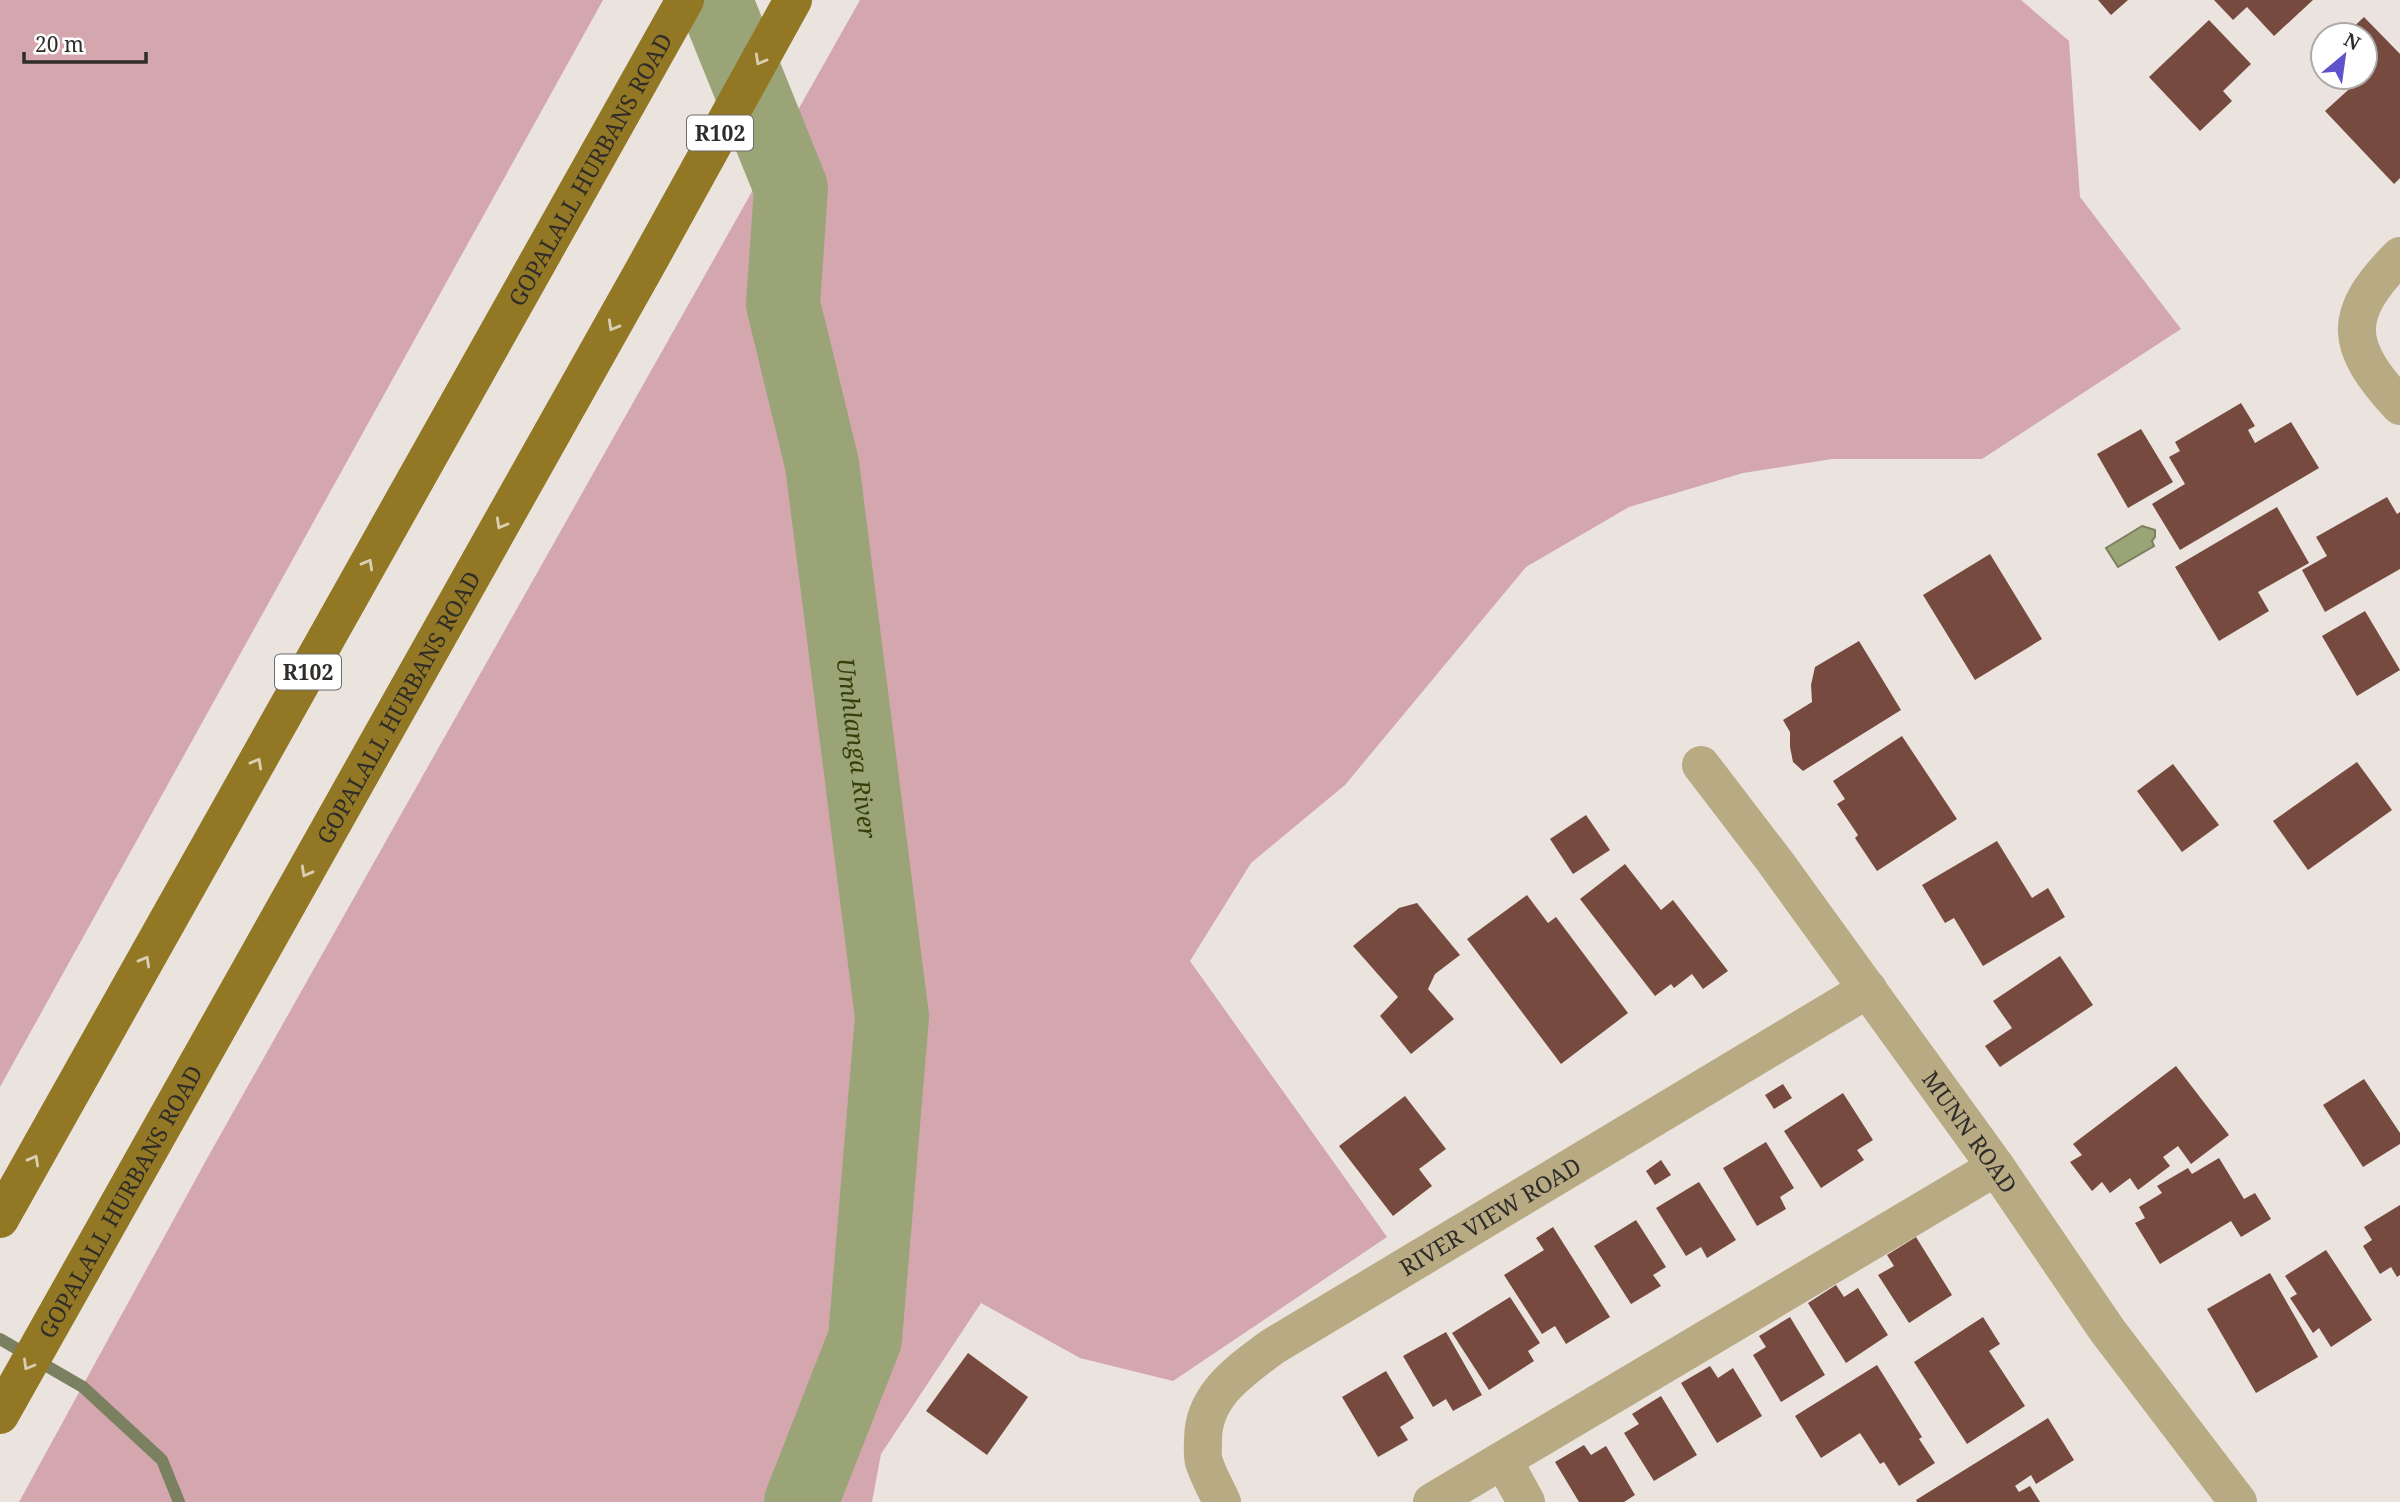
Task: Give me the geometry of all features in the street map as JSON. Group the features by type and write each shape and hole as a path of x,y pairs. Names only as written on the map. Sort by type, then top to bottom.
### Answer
{"main road":[{"name":"GOPALALL HURBANS ROAD","path":"0,1219 685,0"},
{"name":"GOPALALL HURBANS ROAD","path":"2,1412 793,0"}],"street":[{"path":"2389,394 2365,364 2357,345 2357,326 2363,304 2373,285 2400,256"},
{"name":"MUNN ROAD","path":"1701,765 1868,989 1996,1167 2108,1331 2238,1502"},
{"name":"RIVER VIEW ROAD","path":"1222,1502 1203,1461 1203,1431 1209,1411 1221,1389 1237,1372 1272,1347 1868,989"},
{"path":"1432,1502 1996,1167"},
{"path":"1503,1460 1526,1502"}],"shaded area":[{"path":"0,0 603,0 0,1087"},
{"path":"860,0 2021,0 2069,41 2080,197 2181,329 1982,459 1832,459 1743,473 1629,507 1526,567 1345,785 1251,863 1190,961 1387,1237 1173,1381 1080,1358 981,1303 881,1454 872,1502 19,1502 209,1155"},
{"path":"2142,526 2155,530 2152,541 2154,546 2118,567 2106,548"}],"building":[{"path":"2098,0 2128,0 2111,15"},
{"path":"2214,0 2313,0 2274,36 2247,7 2233,20"},
{"path":"2209,20 2251,64 2223,91 2232,101 2200,131 2149,77"},
{"path":"2379,32 2400,54 2400,178 2394,184 2325,111 2347,91 2379,91"},
{"path":"2241,403 2255,426 2248,430 2255,443 2291,422 2319,468 2180,550 2152,504 2185,484 2169,457 2180,451 2175,442"},
{"path":"2141,429 2173,482 2128,508 2097,454"},
{"path":"2387,497 2397,514 2400,512 2400,569 2325,612 2302,570 2327,556 2316,537"},
{"path":"2277,507 2309,563 2258,592 2269,611 2219,641 2175,567"},
{"path":"1990,554 2042,639 1975,680 1923,595"},
{"path":"2365,611 2400,670 2357,696 2322,636"},
{"path":"1859,641 1901,710 1803,771 1793,762 1790,732 1783,720 1812,702 1811,685 1815,667"},
{"path":"1902,736 1957,819 1877,871 1855,838 1858,835 1837,804 1845,799 1833,781"},
{"path":"2357,762 2392,810 2308,870 2273,821"},
{"path":"2173,764 2219,825 2182,852 2137,791"},
{"path":"1586,815 1610,850 1573,874 1550,839"},
{"path":"1997,841 2032,898 2048,888 2065,917 1983,966 1954,918 1945,923 1922,885"},
{"path":"1625,864 1661,910 1673,900 1728,971 1703,989 1692,974 1674,988 1671,984 1655,996 1580,899"},
{"path":"1527,895 1548,923 1556,917 1628,1013 1561,1064 1467,939"},
{"path":"1417,903 1460,955 1435,974 1428,989 1454,1019 1411,1054 1380,1016 1398,997 1353,946 1399,908"},
{"path":"2060,956 2093,1005 2000,1067 1985,1046 2012,1028 1993,1001"},
{"path":"2176,1066 2229,1135 2191,1164 2178,1146 2163,1157 2170,1166 2138,1190 2130,1178 2110,1193 2102,1182 2092,1191 2070,1162 2082,1155 2073,1144"},
{"path":"2364,1079 2400,1133 2400,1144 2363,1167 2323,1105"},
{"path":"1783,1084 1792,1098 1774,1109 1765,1095"},
{"path":"1843,1093 1873,1140 1857,1150 1864,1160 1821,1188 1784,1131"},
{"path":"1405,1096 1446,1149 1419,1169 1432,1186 1393,1216 1339,1146"},
{"path":"1766,1142 1794,1188 1780,1197 1786,1209 1757,1226 1723,1168"},
{"path":"2219,1158 2244,1199 2255,1193 2271,1219 2241,1237 2231,1221 2160,1264 2135,1223 2145,1218 2139,1207 2162,1193 2157,1186 2188,1168 2192,1174"},
{"path":"1661,1160 1671,1175 1655,1185 1646,1171"},
{"path":"1699,1182 1736,1240 1707,1258 1701,1247 1686,1256 1656,1208"},
{"path":"2400,1205 2400,1275 2397,1277 2391,1267 2380,1274 2363,1246 2372,1240 2364,1227"},
{"path":"1636,1220 1666,1267 1653,1275 1661,1286 1631,1304 1594,1246"},
{"path":"1553,1227 1610,1317 1566,1344 1555,1326 1542,1334 1504,1275 1544,1250 1536,1238"},
{"path":"1916,1237 1952,1295 1909,1323 1878,1275 1894,1266 1887,1255"},
{"path":"2326,1250 2372,1320 2331,1347 2319,1328 2313,1333 2290,1298 2297,1294 2285,1276"},
{"path":"2270,1273 2318,1357 2256,1393 2207,1309"},
{"path":"1836,1285 1844,1297 1858,1288 1888,1335 1846,1363 1808,1303"},
{"path":"1510,1297 1540,1343 1528,1351 1534,1361 1489,1390 1452,1333"},
{"path":"1790,1317 1825,1375 1781,1402 1753,1355 1766,1347 1759,1336"},
{"path":"1983,1317 2000,1344 1989,1351 2025,1406 1967,1444 1914,1362"},
{"path":"1446,1332 1482,1395 1453,1411 1446,1399 1433,1407 1403,1356"},
{"path":"968,1353 1028,1397 987,1455 926,1411"},
{"path":"1877,1365 1935,1463 1899,1486 1884,1462 1880,1464 1860,1433 1821,1458 1795,1416"},
{"path":"1710,1366 1718,1378 1733,1368 1762,1416 1717,1443 1681,1383"},
{"path":"1386,1371 1414,1418 1400,1427 1408,1440 1378,1457 1342,1397"},
{"path":"1661,1396 1697,1455 1654,1481 1624,1433 1639,1424 1632,1414"},
{"path":"2048,1418 2074,1460 2036,1484 2031,1475 2015,1486 2019,1492 2030,1486 2040,1502 1917,1502 1916,1500"},
{"path":"1584,1445 1591,1455 1606,1446 1635,1495 1624,1502 1579,1502 1555,1462"}],"waterway":[{"name":"Umhlanga River","path":"715,0 791,188 783,304 822,464 892,1017 865,1339 801,1502"},
{"path":"0,1339 83,1387 162,1460 179,1502"}]}
